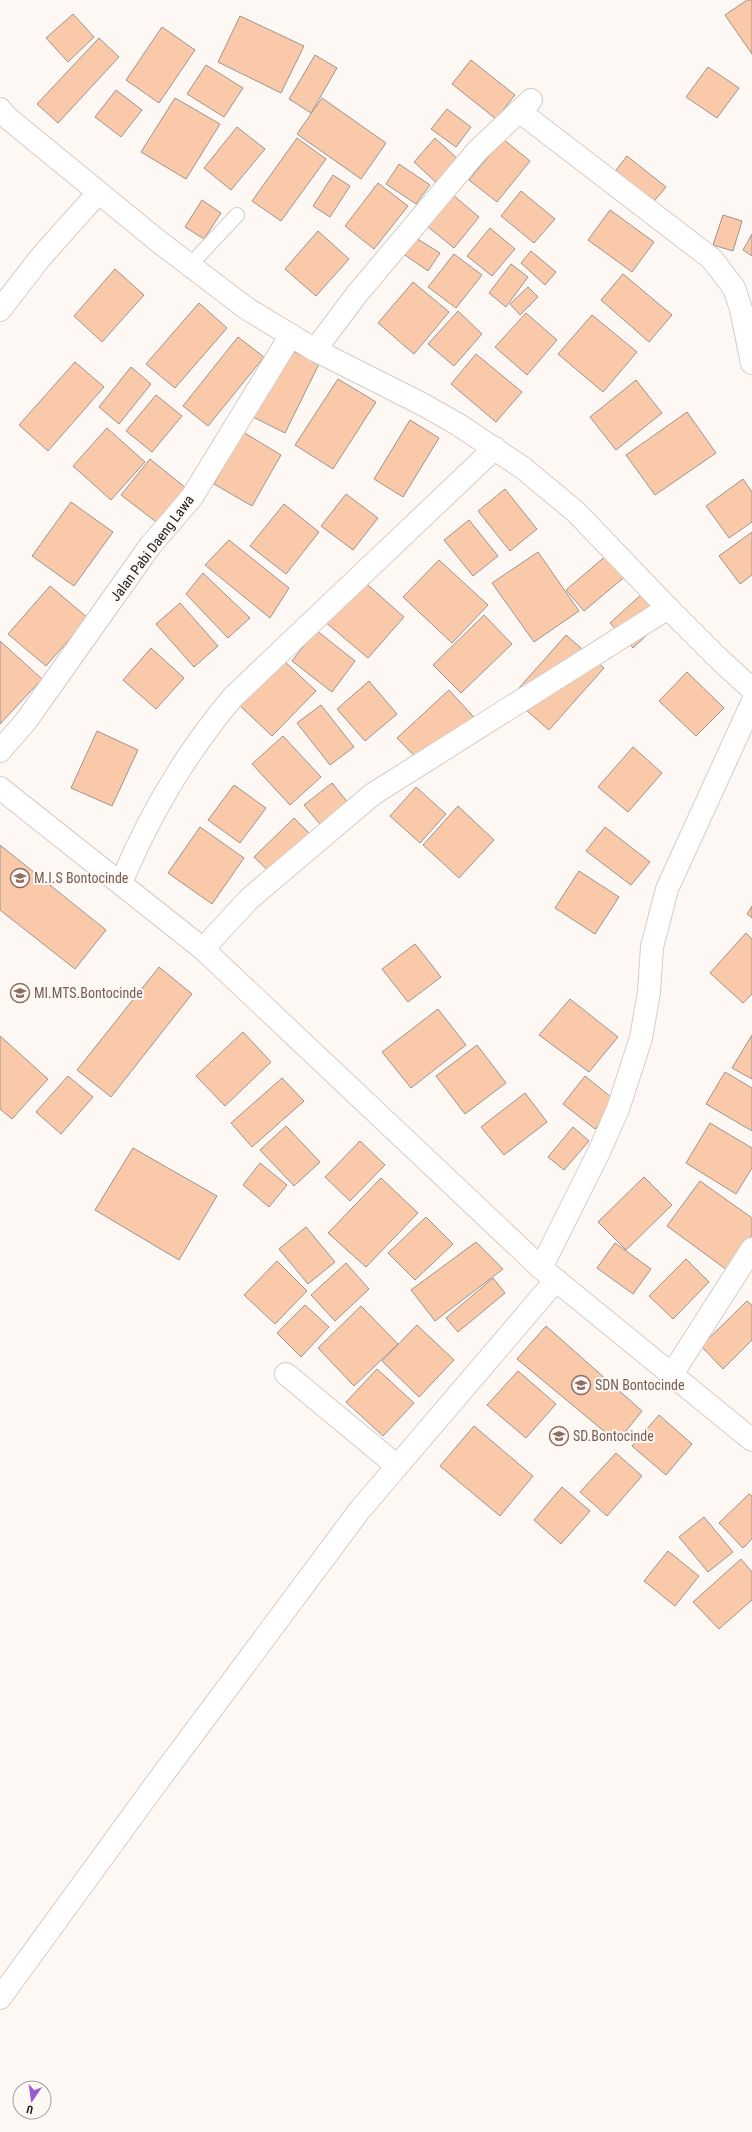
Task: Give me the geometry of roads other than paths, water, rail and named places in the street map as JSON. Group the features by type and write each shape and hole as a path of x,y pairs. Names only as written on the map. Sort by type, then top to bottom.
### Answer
{"street":[{"path":"315,350 358,294 477,151 525,106 712,259 734,288 752,363"},
{"path":"0,109 9,119 98,193 246,308 315,350 422,404 495,448 523,468 576,512 668,608 720,660 752,688"},
{"path":"0,310 40,258 98,193"},
{"name":"Jalan Pabi Daeng Lawa","path":"0,752 26,721 150,546 192,497 291,335"},
{"path":"121,883 137,843 168,786 215,718 228,702 495,448"},
{"path":"203,949 250,899 373,794 668,608"},
{"path":"0,1998 155,1785 359,1511 397,1466 548,1274 586,1179 618,1109 641,1038 649,992 652,947 667,889 752,703"},
{"path":"0,788 203,949 548,1274 752,1440"},
{"path":"672,1374 752,1249"},
{"path":"286,1374 397,1466"}],"lane":[{"path":"190,265 237,215"}],"place":[{"name":"M.I.S Bontocinde","path":"20,878"},
{"name":"MI.MTS.Bontocinde","path":"20,993"},
{"name":"SDN Bontocinde","path":"581,1385"},
{"name":"SD.Bontocinde","path":"559,1436"}]}
